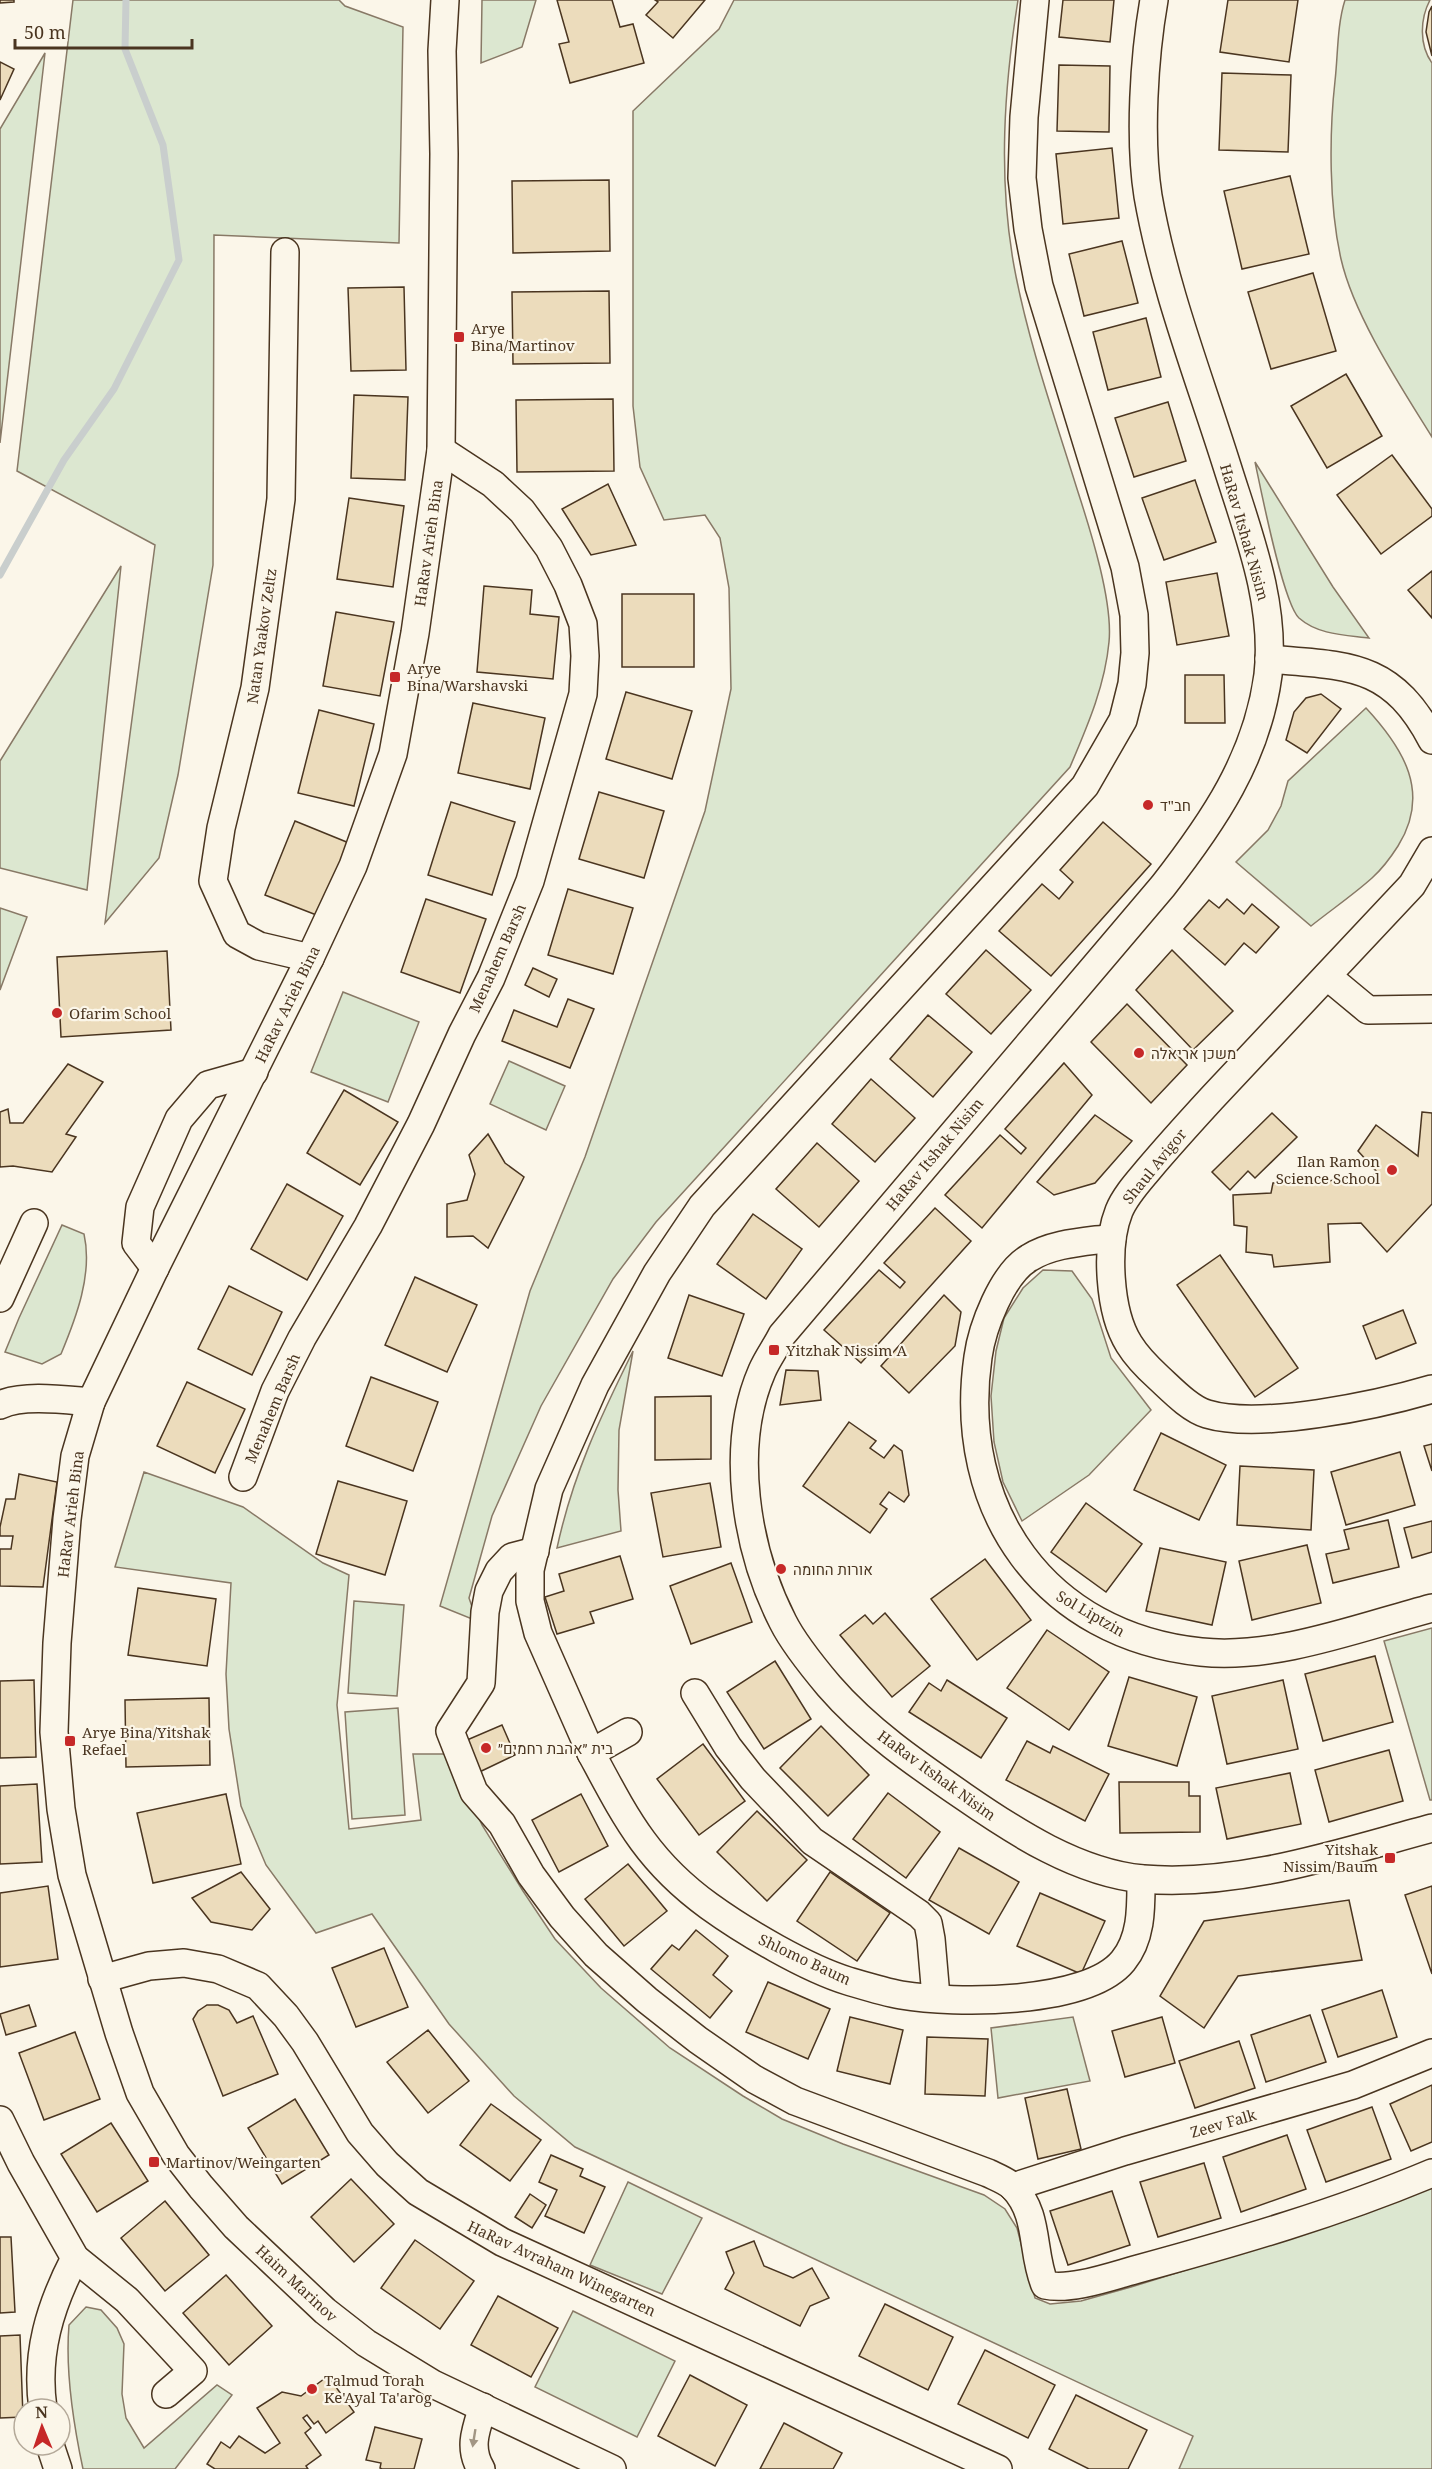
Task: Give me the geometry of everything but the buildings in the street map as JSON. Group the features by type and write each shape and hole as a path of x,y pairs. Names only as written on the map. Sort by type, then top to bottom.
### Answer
{"street":[{"name":"HaRav Arieh Bina","path":"102,1979 72,1875 61,1809 54,1732 57,1643 67,1519 75,1456 91,1402 353,866 393,754 415,633 441,450 444,154 442,51 445,0"},
{"name":"Shlomo Baum","path":"1035,0 1024,117 1022,178 1028,229 1039,286 1125,567 1134,615 1135,653 1132,684 1123,720 1085,786 702,1206 657,1273 595,1385 549,1489 530,1570 530,1601 538,1633 591,1754 628,1823 649,1853 708,1906 762,1940 846,1980 901,1995 936,1997 1008,1998 1069,1991 1093,1982 1125,1959 1137,1935 1141,1915 1141,1879"},
{"name":"HaRav Itshak Nisim","path":"1154,0 1148,34 1145,100 1145,160 1148,194 1167,276 1252,547 1265,597 1270,638 1260,716 1245,761 1203,835 1163,886 782,1335 762,1371 744,1439 744,1475 749,1514 769,1591 784,1623 829,1686 867,1724 904,1755 1030,1839 1065,1858 1141,1879 1207,1878 1309,1862 1432,1828"},
{"name":"Natan Yaakov Zeltz","path":"285,252 280,499 255,688 221,828 213,881 237,934 259,946 310,958"},
{"name":"Menahem Barsh","path":"243,1477 275,1391 368,1226 421,1124 462,1034 491,978 530,881 583,694 585,656 582,624 568,585 549,548 522,511 493,484 441,450"},
{"path":"1269,659 1358,669 1382,679 1404,698 1423,722 1432,740"},
{"name":"Shaul Avigor","path":"1432,851 1412,885 1173,1140 1132,1190 1119,1210 1112,1238 1109,1275 1118,1314 1128,1342 1147,1367 1164,1383 1205,1413 1230,1418 1268,1418 1331,1411 1390,1400 1432,1389"},
{"path":"1327,976 1368,1010 1432,1009"},
{"path":"155,1268 136,1243 140,1207 178,1119 208,1085 254,1072"},
{"path":"0,1298 33,1223"},
{"name":"Sol Liptzin","path":"1112,1238 1054,1248 1026,1260 1009,1280 990,1311 980,1344 974,1386 975,1425 980,1456 989,1491 1002,1525 1032,1570 1051,1590 1105,1624 1137,1639 1202,1652 1265,1652 1432,1608"},
{"path":"0,1405 9,1400 61,1399 91,1402"},
{"path":"535,1551 512,1557 499,1570 489,1591 485,1612 481,1683 450,1731 474,1792 502,1824 537,1884 562,1917 596,1955 681,2027 754,2079 795,2101 988,2173 1012,2187 1034,2224 1040,2273 1045,2284 1057,2288 1227,2245 1323,2214 1432,2173"},
{"path":"695,1693 728,1747 753,1779 812,1841 919,1914 928,1923 936,1997"},
{"path":"591,1754 628,1732"},
{"name":"HaRav Avraham Winegarten","path":"102,1979 149,1966 184,1963 218,1969 258,1986 286,2016 305,2042 360,2133 387,2164 418,2192 502,2242 998,2469"},
{"name":"Haim Marinov","path":"102,1979 140,2093 176,2155 236,2227 318,2304 366,2343 433,2384 612,2469"},
{"name":"Zeev Falk","path":"1012,2187 1125,2151 1353,2085 1432,2053"},
{"path":"0,2120 21,2163 75,2258 128,2300 193,2372 166,2394"},
{"path":"42,2397 42,2347 47,2325 59,2289 75,2258"},
{"path":"480,2469 473,2450 475,2431 483,2408"}],"green space":[{"path":"73,0 339,0 345,6 403,27 399,243 214,235 213,565 178,775 159,858 105,923 155,545 17,471"},
{"path":"482,0 536,0 522,47 481,63"},
{"path":"734,0 1018,0 1006,99 1005,166 1009,233 1014,266 1034,351 1100,567 1108,607 1107,658 1094,706 1070,767 656,1222 613,1279 541,1406 492,1516 469,1598 477,1621 440,1606 530,1291 585,1157 705,811 731,689 729,588 720,538 705,515 664,520 640,467 633,406 633,111 719,29"},
{"path":"1345,0 1430,0 1424,15 1422,32 1425,48 1432,63 1432,437 1367,327 1347,281 1341,259 1332,194 1331,147 1338,40"},
{"path":"45,53 0,443 0,129"},
{"path":"1255,462 1333,587 1369,638 1323,631 1299,618 1286,591 1267,520"},
{"path":"121,566 87,890 0,868 0,761"},
{"path":"1366,708 1392,739 1409,772 1412,808 1408,827 1398,846 1376,874 1311,926 1236,862 1268,830 1281,806 1288,781"},
{"path":"0,908 27,917 0,990"},
{"path":"343,992 419,1022 388,1102 311,1072"},
{"path":"509,1061 565,1086 546,1130 490,1104"},
{"path":"62,1225 84,1234 85,1280 82,1296 61,1354 42,1364 5,1352"},
{"path":"1043,1270 1072,1271 1092,1299 1111,1358 1151,1410 1089,1475 1022,1521 1003,1482 994,1442 991,1396 996,1351 1004,1318 1023,1288"},
{"path":"633,1351 619,1430 618,1490 621,1531 557,1548 579,1471"},
{"path":"144,1472 243,1507 323,1563 349,1575 337,1705 349,1829 421,1820 413,1754 450,1754 482,1825 523,1891 555,1939 601,1988 670,2048 782,2119 843,2144 984,2195 1005,2209 1017,2228 1035,2298 1050,2304 1081,2301 1131,2287 1306,2233 1432,2183 1432,2469 1179,2469 1193,2436 575,2147 514,2096 449,2024 372,1914 316,1933 266,1865 241,1806 229,1729 226,1674 231,1583 115,1567"},
{"path":"354,1601 404,1605 397,1696 348,1693"},
{"path":"1432,1628 1432,1800 1430,1800 1384,1641"},
{"path":"398,1708 405,1815 352,1819 345,1712"},
{"path":"1073,2017 1090,2081 998,2098 991,2028"},
{"path":"628,2182 702,2218 662,2294 590,2265"},
{"path":"86,2307 101,2310 117,2328 124,2344 122,2394 126,2418 144,2448 217,2385 232,2395 175,2469 83,2469 71,2397 68,2361 69,2325"},
{"path":"573,2311 675,2361 637,2437 535,2387"}],"waterway":[{"path":"0,575 64,460 114,389 179,260 163,145 125,49 126,0"}],"place":[{"name":"Arye Bina/Martinov","path":"459,337"},
{"name":"Arye Bina/Warshavski","path":"395,677"},
{"name":"חב\"ד","path":"1148,805"},
{"name":"Ofarim School","path":"57,1013"},
{"name":"משכן אריאלה","path":"1139,1053"},
{"name":"Ilan Ramon Science School","path":"1392,1170"},
{"name":"Yitzhak Nissim A","path":"774,1350"},
{"name":"אורות החומה","path":"781,1569"},
{"name":"Arye Bina/Yitshak Refael","path":"70,1741"},
{"name":"בית ״אהבת רחמים״","path":"486,1748"},
{"name":"Yitshak Nissim/Baum","path":"1390,1858"},
{"name":"Martinov/Weingarten","path":"154,2162"},
{"name":"Talmud Torah Ke'Ayal Ta'arog","path":"312,2389"}]}
